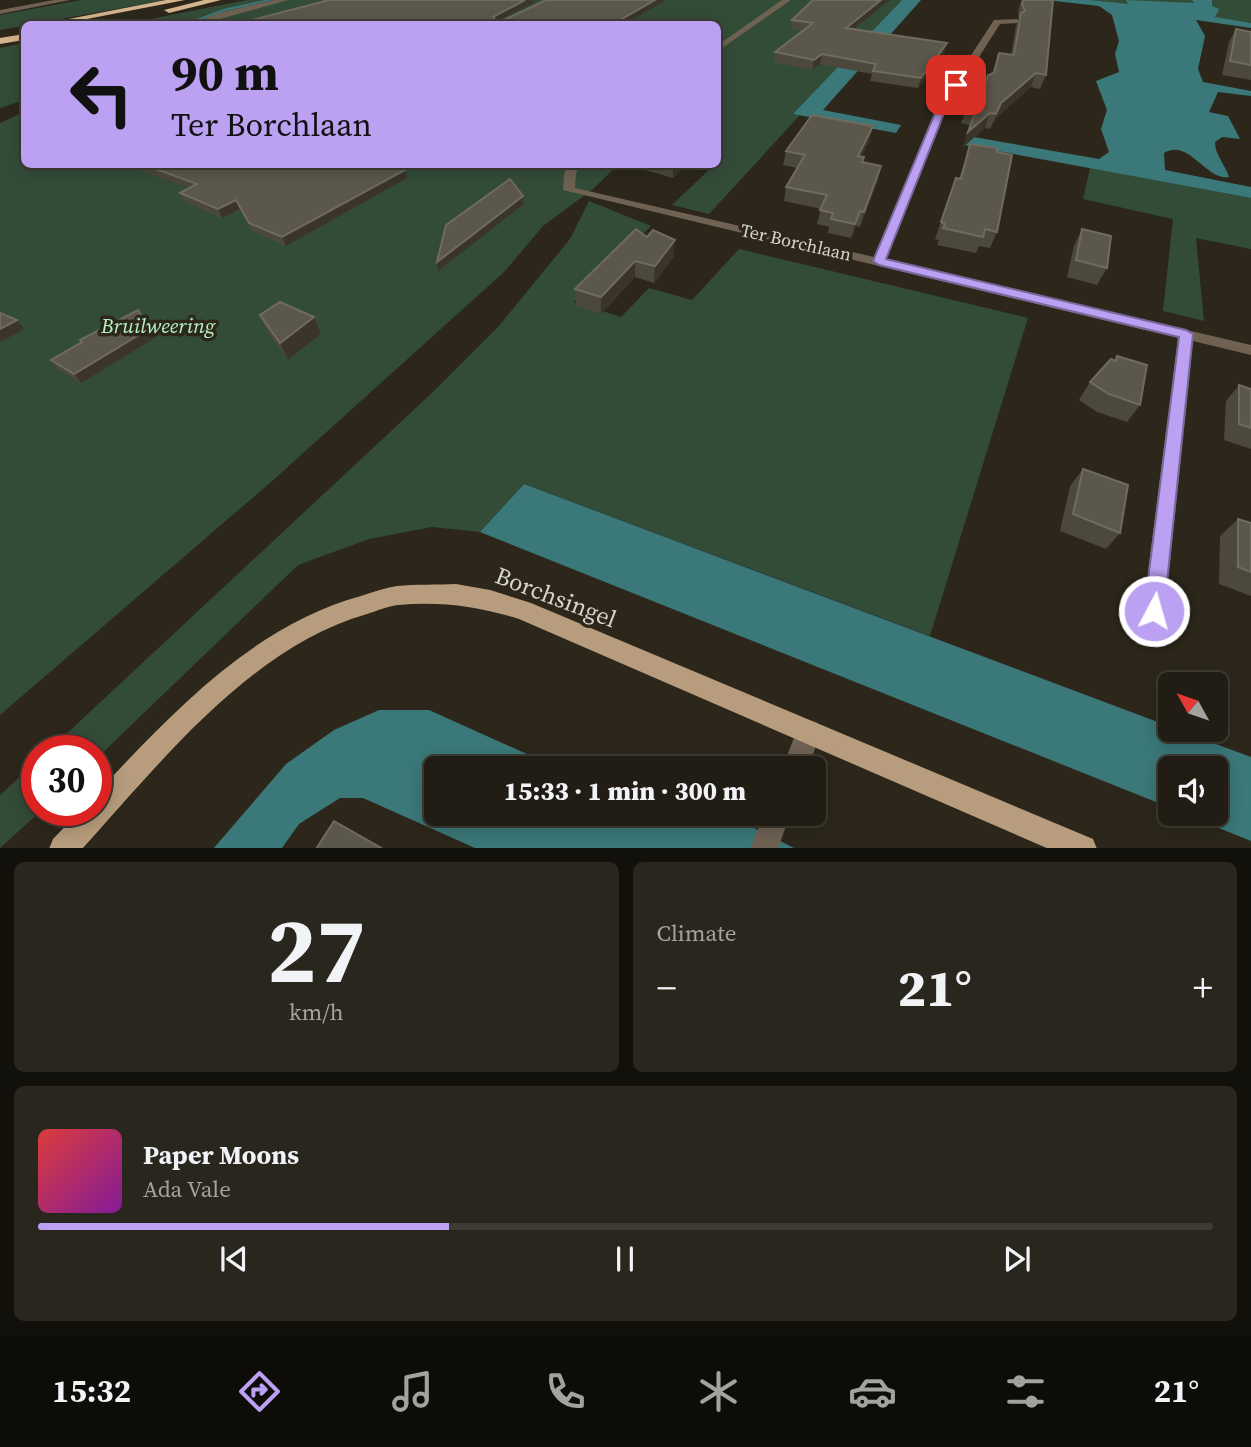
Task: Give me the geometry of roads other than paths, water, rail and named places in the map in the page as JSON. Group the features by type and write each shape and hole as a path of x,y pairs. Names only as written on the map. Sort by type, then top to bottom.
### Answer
{"highway":[{"path":"65,21 181,0"},
{"path":"107,21 217,0"},
{"path":"0,33 21,30"},
{"path":"0,41 21,38"}],"main road":[{"name":"Borchsingel","path":"64,848 212,694 292,634 328,615 364,602 401,595 456,594 488,599 523,610 1081,848"}],"street":[{"path":"0,12 66,0"},
{"path":"204,21 284,0"},
{"path":"721,47 787,0"},
{"path":"879,261 943,106 998,22 1015,21"},
{"name":"Ter Borchlaan","path":"573,168 569,190 1251,350"},
{"path":"1154,611 1186,334"},
{"path":"800,756 810,732"},
{"path":"764,848 772,826"}],"water":[{"path":"902,0 921,0 823,110 901,125 896,133 793,114"},
{"path":"1046,0 1090,0 1128,4 1126,0 1194,3 1192,0 1212,0 1212,6 1219,9 1215,17 1251,23 1251,28 1196,20 1205,36 1198,69 1203,82 1251,91 1251,96 1218,92 1209,112 1228,116 1240,139 1222,137 1215,142 1229,177 1213,173 1181,151 1164,153 1165,170 1251,187 1251,198 965,145 968,136 1099,159 1109,152 1101,129 1107,110 1096,81 1119,72 1115,54 1119,41 1112,15 1099,6"},
{"path":"524,484 1158,722 1158,742 1210,742 1251,757 1251,841 1214,826 1228,826 1228,756 1158,756 1158,803 480,532"},
{"path":"379,710 429,710 531,756 424,756 424,825 363,798 340,798 299,824 282,848 214,848 286,764 334,730"},
{"path":"426,826 750,826 794,848 475,848"}],"waterway":[{"path":"194,21 224,10 271,0"}],"park label":[{"name":"Bruilweering","path":"158,325"}]}
